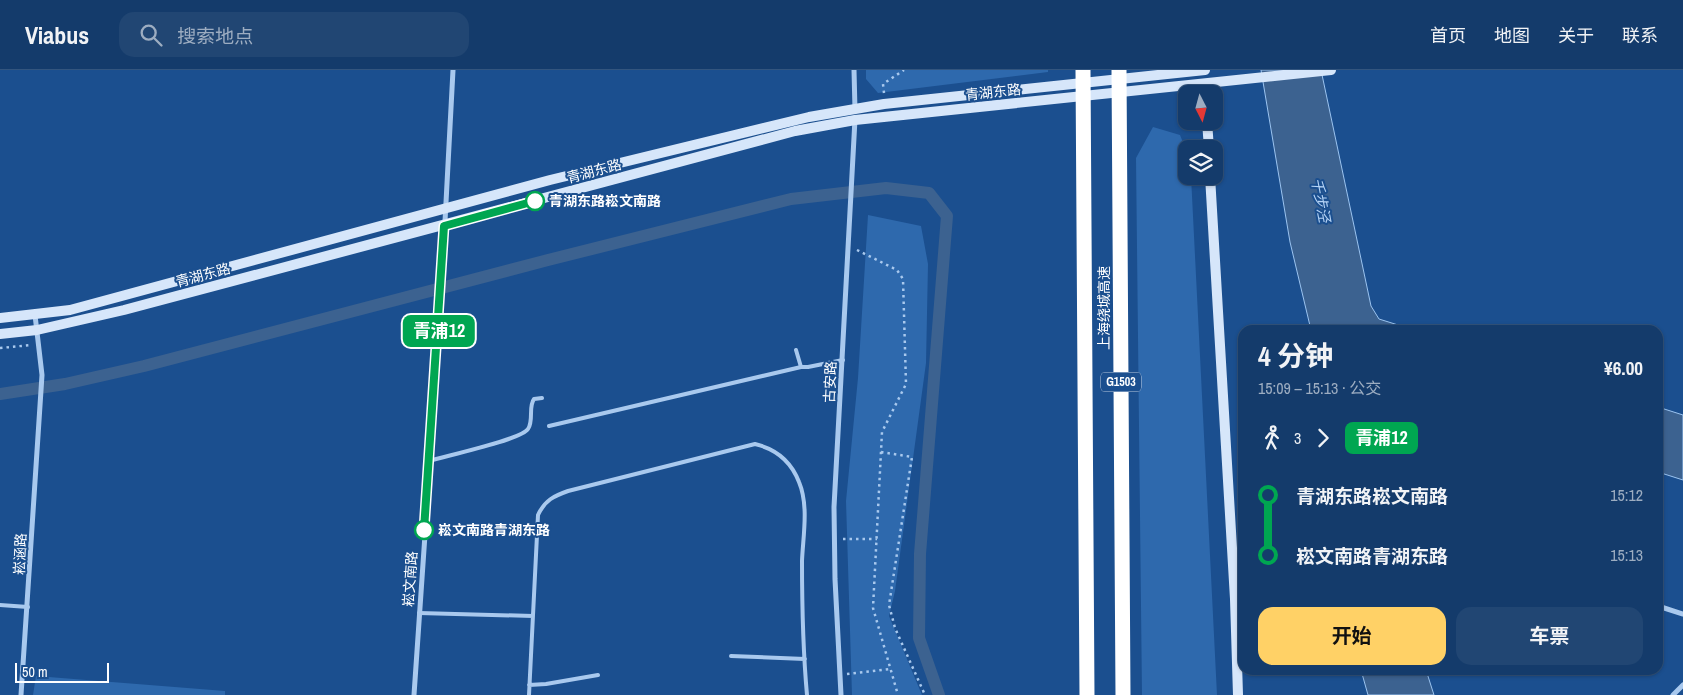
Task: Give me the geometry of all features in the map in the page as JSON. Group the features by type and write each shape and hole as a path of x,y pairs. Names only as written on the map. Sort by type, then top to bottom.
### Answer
{"highway":[{"name":"上海绕城高速","path":"1083,70 1087,695"},
{"name":"上海绕城高速","path":"1119,70 1123,695"}],"main road":[{"name":"青湖东路","path":"0,318 70,310 445,211 579,173 809,117 884,104 1205,70"},
{"path":"1205,70 1205,85"},
{"name":"青湖东路","path":"1222,85 1248,79 1329,70"},
{"name":"青湖东路","path":"0,334 37,330 124,310 795,131 855,120 1178,91"},
{"path":"1211,185 1235,589 1238,695"}],"street":[{"name":"崧文南路","path":"414,695 428,461 440,316 453,70"},
{"name":"古安路","path":"841,695 835,539 855,120 854,70"},
{"name":"崧涵路","path":"21,695 42,375 35,315"},
{"path":"1663,608 1683,614"},
{"path":"1672,695 1683,685"}],"lane":[{"path":"796,350 801,366"},
{"path":"548,426 801,366 808,367 843,360"},
{"path":"428,461 509,440 524,433 531,421 532,402 534,399 542,398"},
{"path":"529,695 538,515 542,506 552,497 755,444 768,447 781,454 799,482 804,522 802,589 807,695"},
{"path":"2,605 28,607"},
{"path":"419,613 533,616"},
{"path":"731,656 805,659"},
{"path":"529,684 546,684 598,675"}],"path":[{"path":"884,104 883,84 904,70"},
{"path":"849,246 897,270 903,279 906,384 882,432 873,608 898,695"},
{"path":"0,348 39,344"},
{"path":"881,452 912,457 888,605 895,628 926,695"},
{"path":"835,539 877,539"},
{"path":"840,675 890,669"}],"shaded area":[{"path":"866,70 1048,70 1048,72 878,93 866,79"},
{"path":"1153,127 1180,135 1182,140 1178,140 1178,185 1191,185 1217,695 1142,695 1136,158"},
{"path":"868,215 921,226 928,264 926,363 895,591 889,616 922,695 852,695 846,501 858,378"},
{"path":"36,676 225,691 225,695 33,695"}],"water":[{"name":"千步泾","path":"1261,70 1321,70 1371,306 1379,319 1398,325 1310,325 1290,242"},
{"path":"1663,409 1683,415 1683,480 1663,474"},
{"path":"1362,675 1428,675 1434,695 1368,695"}],"waterway":[{"path":"0,394 65,384 144,366 548,260 791,199 886,188 929,193 947,216 920,554 919,638 939,695"}],"bus line":[{"name":"青浦12","path":"424,530 440,316 444,226 535,201"}],"place":[{"name":"青湖东路崧文南路","path":"535,201"},
{"name":"崧文南路青湖东路","path":"424,530"}]}
